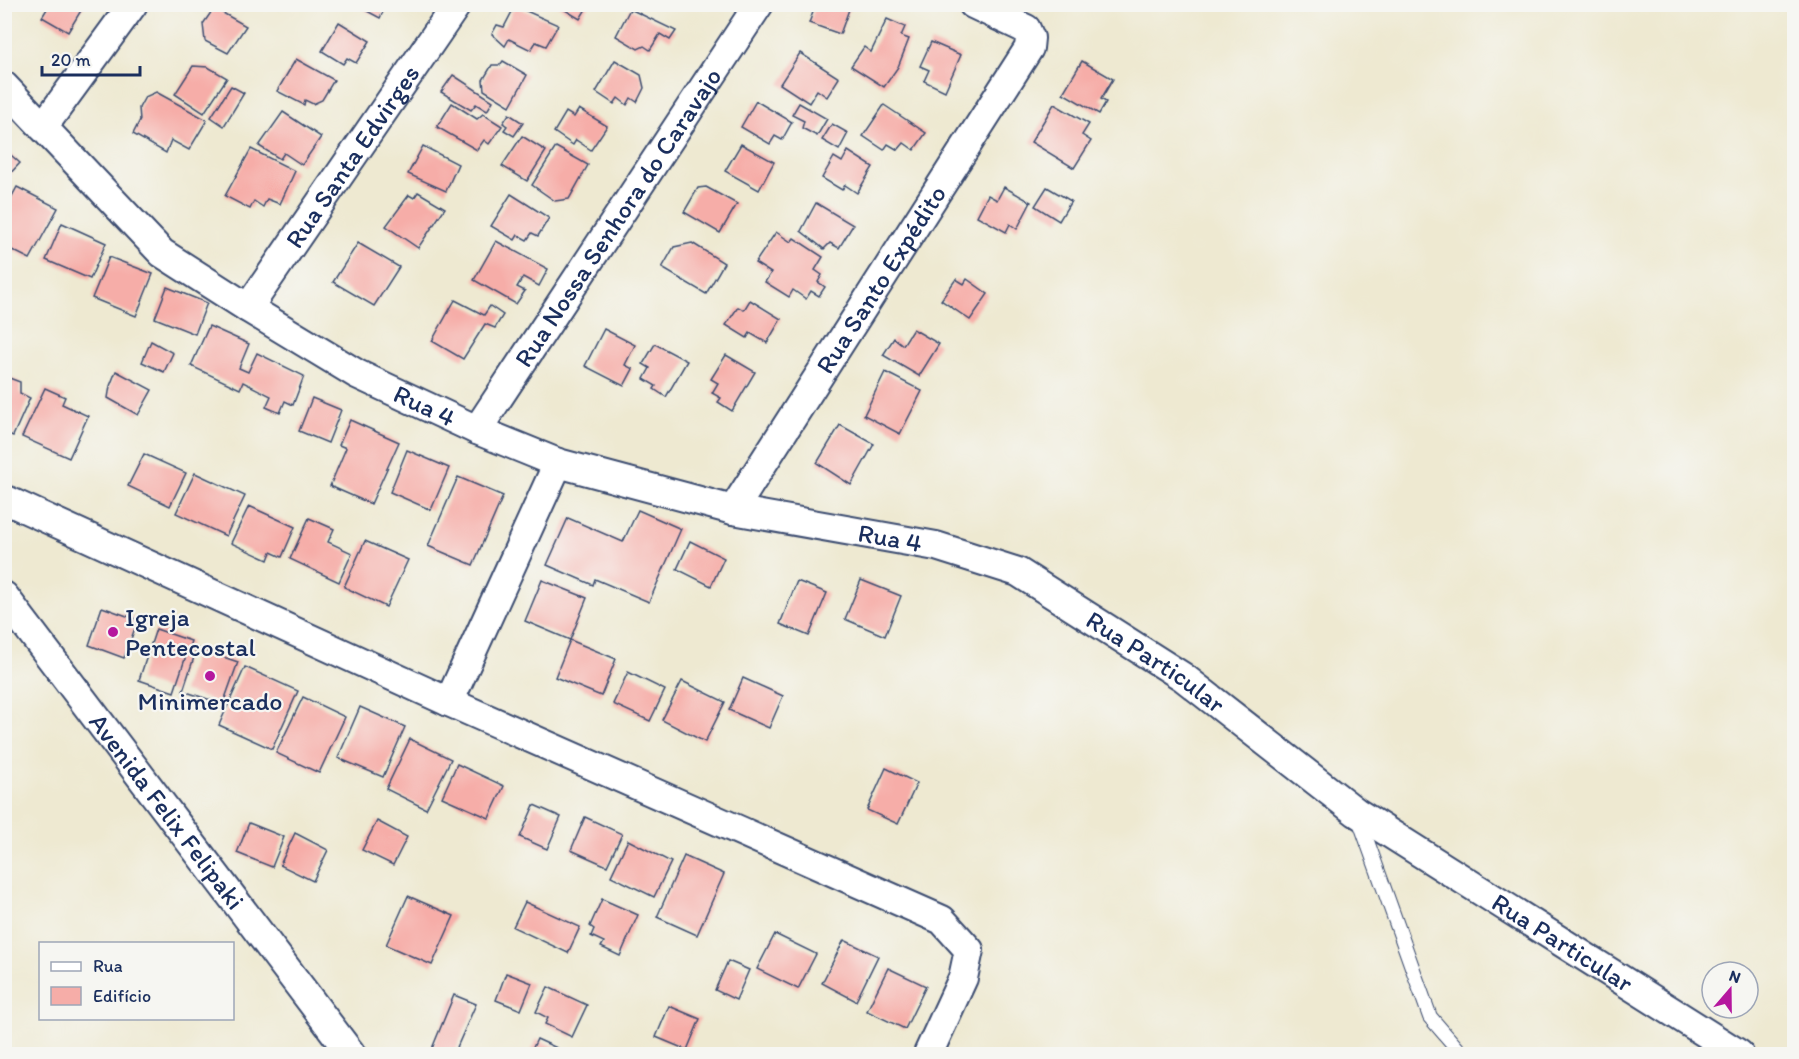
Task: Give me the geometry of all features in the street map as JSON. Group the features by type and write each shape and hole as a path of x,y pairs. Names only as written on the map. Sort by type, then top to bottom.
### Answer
{"street":[{"path":"43,127 133,4"},
{"name":"Rua Santa Edvirges","path":"248,308 457,4"},
{"name":"Rua Nossa Senhora do Caravajo","path":"477,430 759,4"},
{"name":"Rua Santo Expédito","path":"733,510 1029,48 1030,38 1026,29 973,4"},
{"name":"Rua 4","path":"4,86 162,253 357,374 477,430 558,463 733,510 936,546"},
{"path":"449,702 558,463"},
{"path":"4,500 449,702 942,920 969,950 963,978 928,1054"},
{"name":"Rua Particular","path":"936,546 1018,572 1183,677 1356,812 1739,1054"},
{"name":"Avenida Felix Felipaki","path":"4,596 353,1053"}],"lane":[{"path":"1356,812 1430,1017 1462,1054"}],"building":[{"path":"50,4 85,4 68,32 42,17"},
{"path":"354,4 387,4 380,18"},
{"path":"555,4 589,4 580,19"},
{"path":"816,4 851,4 840,34 809,23"},
{"path":"515,6 558,25 546,46 536,42 531,50 509,39 505,46 492,34 497,25 504,27"},
{"path":"214,8 246,26 228,53 205,41 203,24"},
{"path":"630,9 676,31 670,40 660,34 650,50 644,46 638,49 616,36"},
{"path":"887,19 905,27 901,36 909,39 898,67 884,87 851,66 864,47 871,52"},
{"path":"339,22 370,41 356,63 347,58 343,64 322,51"},
{"path":"931,42 961,55 945,91 924,81 929,70 920,66"},
{"path":"800,53 839,78 827,97 817,90 809,103 780,84"},
{"path":"296,59 334,80 322,100 313,104 305,100 304,105 277,91"},
{"path":"615,60 641,75 644,88 637,102 631,98 627,105 618,98 614,104 596,92"},
{"path":"503,61 527,75 510,106 484,90 483,80 492,65 500,65"},
{"path":"1082,61 1113,79 1101,99 1106,102 1099,114 1063,93"},
{"path":"193,66 208,67 227,78 204,113 175,94"},
{"path":"453,75 493,101 487,111 476,104 471,110 441,92"},
{"path":"231,86 244,93 224,126 211,117"},
{"path":"156,92 207,120 189,150 171,140 166,153 133,134 140,120 139,108 145,97"},
{"path":"756,101 792,122 782,140 775,136 770,144 741,127"},
{"path":"452,103 477,119 483,114 502,126 489,144 484,140 477,150 437,127"},
{"path":"799,103 827,119 817,136 802,128 804,121 792,115"},
{"path":"1054,104 1089,124 1082,135 1091,141 1074,168 1031,142"},
{"path":"884,105 926,133 914,150 904,143 898,150 888,144 884,150 863,136"},
{"path":"579,109 607,126 591,150 576,140 573,145 554,132 566,112 574,117"},
{"path":"283,112 321,137 302,165 284,153 280,159 259,146"},
{"path":"509,114 523,123 514,136 504,130 507,126 503,123"},
{"path":"832,124 848,133 839,150 822,140"},
{"path":"522,136 546,151 527,181 502,166"},
{"path":"741,144 774,162 759,190 725,171"},
{"path":"423,146 458,164 446,191 408,174"},
{"path":"556,147 588,165 569,199 555,201 532,185"},
{"path":"4,149 20,163 4,180"},
{"path":"251,149 295,171 280,204 267,199 263,207 254,201 250,209 225,196"},
{"path":"848,151 873,167 857,193 845,185 842,190 822,178 834,157 842,162"},
{"path":"17,187 58,208 30,259 4,246 4,211"},
{"path":"706,187 737,204 720,233 684,212 698,188"},
{"path":"1004,187 1031,202 1017,229 1010,224 1006,232 977,216 988,195 997,200"},
{"path":"1047,187 1071,201 1059,221 1035,206"},
{"path":"418,192 445,208 418,248 386,226 409,195 414,198"},
{"path":"511,194 549,218 538,236 532,233 527,240 518,235 515,240 491,226"},
{"path":"816,203 853,225 839,248 830,243 824,249 801,231"},
{"path":"62,223 106,243 90,279 46,260"},
{"path":"776,232 791,242 794,238 823,257 815,270 822,275 818,282 825,287 819,296 811,291 806,299 793,290 789,297 765,282 771,273 755,263"},
{"path":"496,241 548,269 539,286 523,277 517,287 525,291 516,304 474,280"},
{"path":"358,243 399,267 374,306 333,282"},
{"path":"692,243 724,263 706,294 662,268 674,247"},
{"path":"109,257 153,274 136,316 92,298"},
{"path":"956,279 964,284 967,279 988,294 970,320 941,300"},
{"path":"167,287 207,303 195,334 155,318"},
{"path":"455,300 484,315 490,306 503,315 495,328 485,324 463,359 432,341"},
{"path":"750,300 781,319 767,343 750,333 747,338 726,325 738,307 744,310"},
{"path":"209,326 249,344 239,368 248,372 257,353 304,376 293,405 285,401 280,413 266,407 271,396 243,382 240,389 191,366"},
{"path":"604,329 635,345 625,365 633,369 624,386 585,366"},
{"path":"913,329 939,344 919,376 883,355 894,338 903,345"},
{"path":"151,341 173,353 164,372 142,362"},
{"path":"655,344 687,361 666,397 654,389 656,386 644,379 650,368 643,364"},
{"path":"726,355 755,372 732,411 718,402 721,398 712,393 718,383 711,379"},
{"path":"116,371 152,390 138,415 108,398"},
{"path":"885,372 922,391 900,434 864,415"},
{"path":"4,376 20,382 20,393 30,398 13,436 4,432"},
{"path":"45,388 65,397 62,404 88,416 69,458 22,437"},
{"path":"312,398 341,410 328,443 299,431"},
{"path":"350,420 399,442 371,504 330,486 346,448 339,445"},
{"path":"840,425 874,444 851,485 817,463"},
{"path":"407,450 449,468 431,510 390,492"},
{"path":"144,454 186,473 170,506 128,486"},
{"path":"195,473 245,496 226,536 176,513"},
{"path":"458,477 503,496 473,565 428,546"},
{"path":"249,506 295,527 282,557 271,552 268,560 231,543"},
{"path":"638,510 681,529 649,602 595,579 593,585 547,565 568,518 623,542"},
{"path":"309,518 334,529 328,542 352,553 339,582 290,559"},
{"path":"365,541 408,560 386,607 344,587"},
{"path":"690,541 724,558 711,586 677,569"},
{"path":"542,580 587,598 570,640 525,621"},
{"path":"861,580 901,596 885,636 845,619"},
{"path":"797,581 827,593 809,636 780,624"},
{"name":"Igreja Pentecostal","path":"102,607 138,620 124,658 89,645"},
{"path":"156,629 191,641 174,692 139,680"},
{"path":"570,640 616,659 601,696 555,677"},
{"name":"Minimercado","path":"197,648 238,662 223,704 183,691"},
{"path":"245,667 298,691 272,749 219,725"},
{"path":"628,672 665,690 650,721 613,704"},
{"path":"743,678 783,696 769,728 729,710"},
{"path":"682,681 725,702 705,742 662,720"},
{"path":"303,697 345,717 319,773 276,753"},
{"path":"360,707 405,727 383,777 338,758"},
{"path":"410,739 451,759 426,809 386,789"},
{"path":"457,764 504,786 489,818 442,797"},
{"path":"886,768 917,783 898,824 867,810"},
{"path":"534,805 561,817 547,849 520,837"},
{"path":"585,817 622,834 607,866 571,850"},
{"path":"377,821 407,837 393,865 362,850"},
{"path":"249,823 284,837 272,867 237,853"},
{"path":"295,833 328,850 313,881 280,865"},
{"path":"628,840 671,862 654,897 611,876"},
{"path":"684,856 724,874 697,935 657,917"},
{"path":"408,896 454,916 432,965 386,945"},
{"path":"602,899 638,915 620,956 601,947 604,942 591,936 594,929 590,926"},
{"path":"525,902 580,927 568,953 513,927"},
{"path":"775,934 816,954 798,989 757,969"},
{"path":"844,940 878,956 856,1001 822,983"},
{"path":"728,961 749,970 736,1000 715,990"},
{"path":"888,968 926,986 905,1029 867,1011"},
{"path":"506,973 532,983 521,1010 496,1000"},
{"path":"548,987 587,1005 572,1037 545,1024 548,1018 536,1012"},
{"path":"454,995 476,1004 454,1054 438,1054 431,1051"},
{"path":"669,1006 700,1019 687,1050 656,1037"},
{"path":"537,1039 570,1054 530,1054"}],"place":[{"name":"Igreja Pentecostal","path":"113,632"},
{"name":"Minimercado","path":"210,676"}]}
